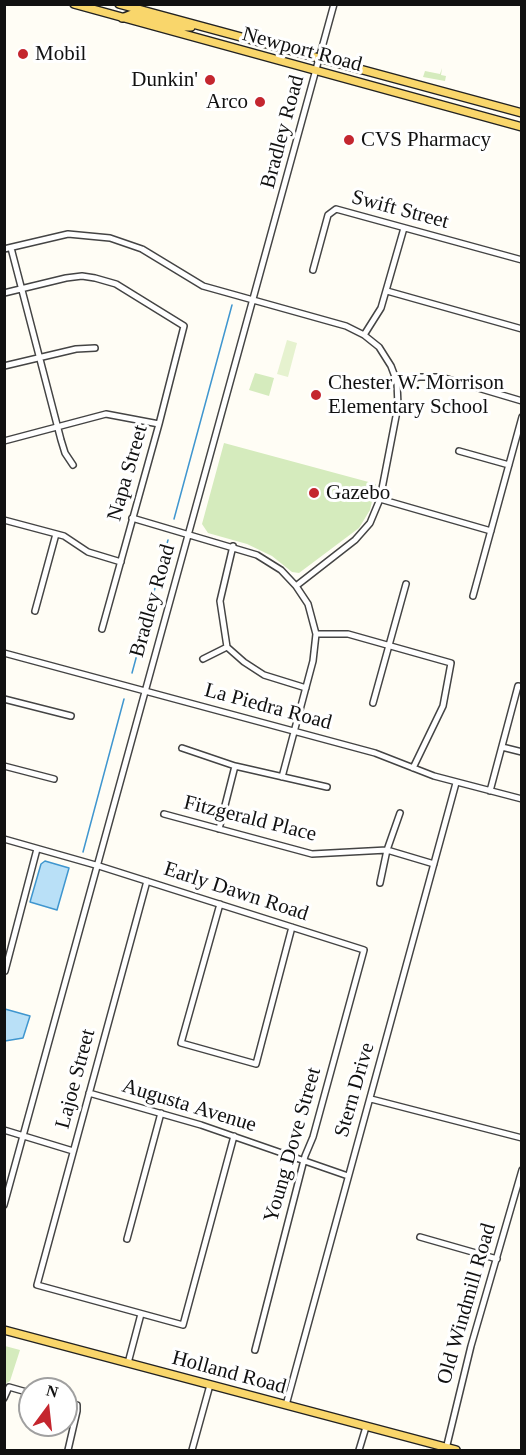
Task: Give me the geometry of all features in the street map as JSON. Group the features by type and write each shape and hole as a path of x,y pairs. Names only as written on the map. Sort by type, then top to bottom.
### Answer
{"main road":[{"name":"Newport Road","path":"74,4 522,127"},
{"name":"Newport Road","path":"119,4 522,113"},
{"path":"122,18 132,14 179,27 202,27"},
{"name":"Holland Road","path":"4,1330 366,1426 445,1450 456,1450"}],"street":[{"name":"Bradley Road","path":"4,1205 334,4"},
{"name":"Swift Street","path":"313,270 332,210 522,260"},
{"path":"364,335 381,308 404,228"},
{"path":"73,465 65,453 22,288 8,248 68,234 110,238 142,249 194,282 253,301 346,326 364,335 384,353 397,382 398,406 380,499 370,523 355,540 296,586"},
{"name":"Napa Street","path":"22,288 82,276 95,278 116,284 184,326 102,629"},
{"path":"4,293 22,288"},
{"path":"387,291 522,329"},
{"path":"4,366 76,349 95,348"},
{"path":"397,382 419,377 441,377 522,401"},
{"path":"4,441 105,414 159,424"},
{"path":"473,596 522,417"},
{"path":"459,451 508,465"},
{"path":"380,499 491,531"},
{"path":"132,518 233,546 257,555 281,570 308,604 316,634 306,688 282,777"},
{"path":"4,520 56,534 88,552 121,562"},
{"path":"35,611 56,534"},
{"path":"233,546 220,601 227,647 264,675 306,688"},
{"path":"373,703 387,644 406,584"},
{"path":"316,634 348,634 451,663 443,706 413,768"},
{"path":"203,659 227,647"},
{"name":"La Piedra Road","path":"4,653 375,753 456,783 522,799"},
{"path":"490,791 520,687"},
{"path":"4,699 71,716"},
{"path":"502,747 522,752"},
{"path":"182,748 235,766 327,787"},
{"path":"4,765 54,779"},
{"path":"219,829 235,766"},
{"name":"Stern Drive","path":"286,1406 456,783"},
{"path":"380,883 387,850 400,813"},
{"name":"Fitzgerald Place","path":"164,814 312,854 387,850 434,864"},
{"name":"Early Dawn Road","path":"4,840 99,866 364,950"},
{"path":"5,970 37,849"},
{"name":"Lajoe Street","path":"141,1314 37,1285 147,881"},
{"path":"220,904 181,1043 256,1064 292,927"},
{"name":"Young Dove Street","path":"255,1350 304,1160 313,1137 364,950"},
{"name":"Augusta Avenue","path":"89,1093 234,1136 348,1176"},
{"path":"371,1099 522,1138"},
{"path":"127,1239 161,1113"},
{"path":"4,1130 74,1151"},
{"path":"128,1363 141,1314 183,1325 234,1136"},
{"name":"Old Windmill Road","path":"445,1450 471,1346 522,1170"},
{"path":"420,1237 497,1259"},
{"path":"192,1450 210,1385"},
{"path":"4,1398 9,1387 18,1390"},
{"path":"359,1450 366,1426"}],"green space":[{"path":"442,68 441,75 446,76 445,81 423,77 425,71 440,74"},
{"path":"287,340 297,343 288,377 277,374"},
{"path":"255,373 274,378 269,396 249,390"},
{"path":"224,443 376,484 370,510 359,528 299,573 292,572 272,556 247,544 208,533 202,524"},
{"path":"5,1346 20,1350 10,1381 5,1384"}],"water":[{"path":"45,861 69,868 57,910 30,902 41,864"},
{"path":"5,1009 30,1016 23,1038 5,1041"}],"waterway":[{"path":"174,519 232,305"},
{"path":"132,673 168,540"},
{"path":"83,852 124,699"}],"place":[{"name":"Mobil","path":"23,54"},
{"name":"Dunkin'","path":"210,80"},
{"name":"Arco","path":"260,102"},
{"name":"CVS Pharmacy","path":"349,140"},
{"name":"Chester W. Morrison Elementary School","path":"316,395"},
{"name":"Gazebo","path":"314,493"}]}
